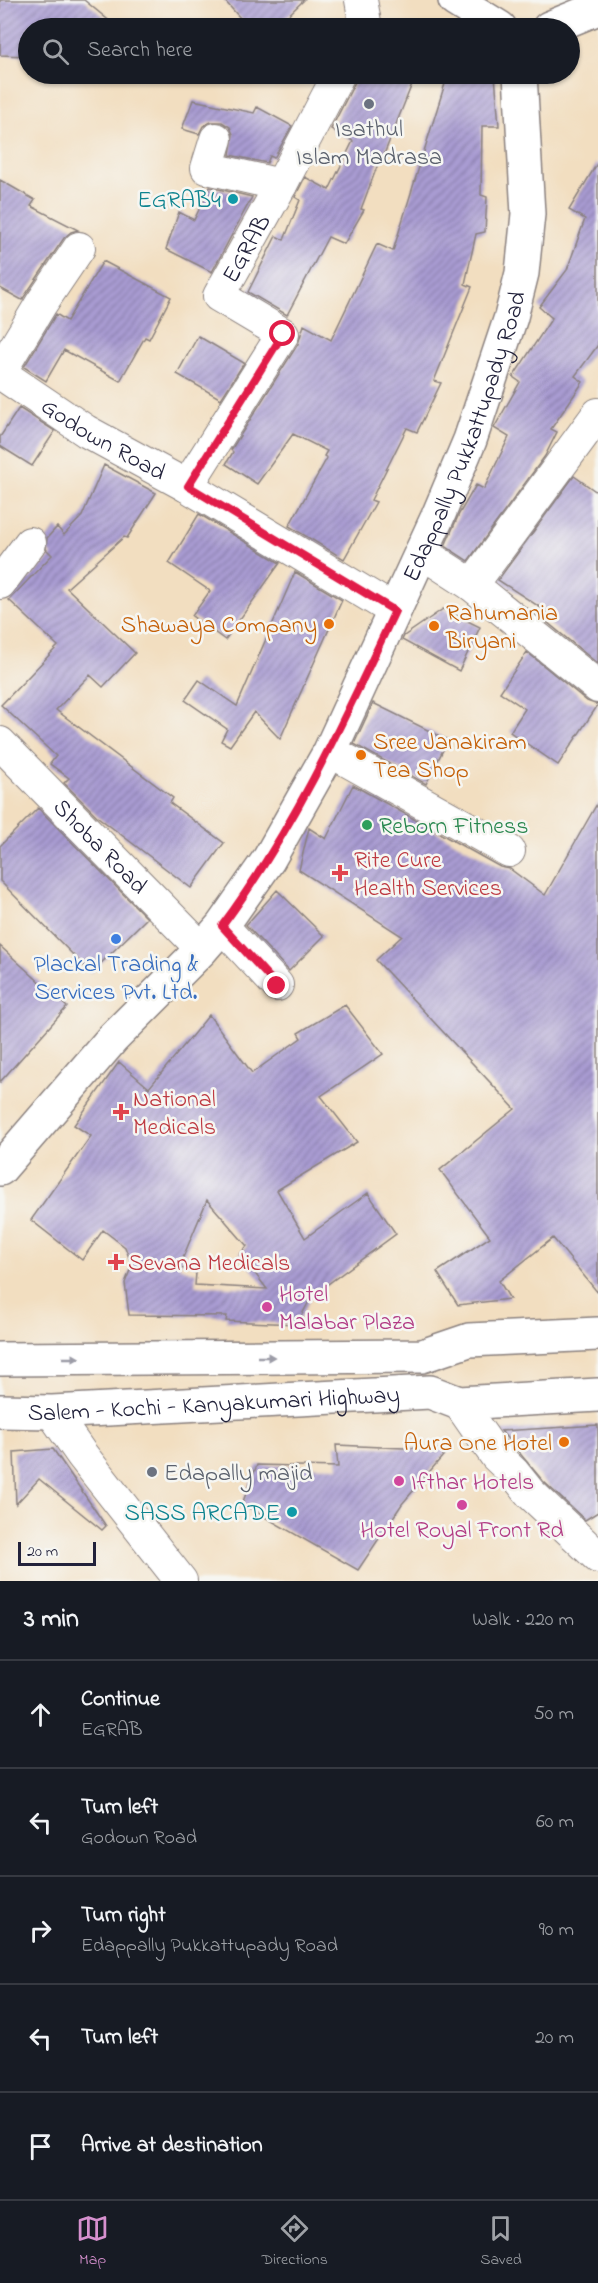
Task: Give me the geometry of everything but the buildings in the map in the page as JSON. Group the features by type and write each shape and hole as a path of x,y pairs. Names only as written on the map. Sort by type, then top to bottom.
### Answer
{"main road":[{"path":"455,0 484,18"},
{"path":"574,18 598,8"},
{"name":"Edappally Pukkattupady Road","path":"0,1169 113,1038 212,937 269,859 330,751 438,516 470,440 511,317 522,273 528,214 521,84"},
{"path":"422,1356 469,1340 598,1334"},
{"name":"Salem - Kochi - Kanyakumari Highway","path":"4,1357 422,1356 598,1346"},
{"path":"445,1397 598,1382"},
{"path":"445,1397 598,1395"},
{"name":"Salem - Kochi - Kanyakumari Highway","path":"0,1412 445,1397"}],"street":[{"path":"361,0 364,18"},
{"name":"EGRAB","path":"188,486 283,334 219,296 334,84"},
{"path":"216,139 207,168 281,185"},
{"path":"0,373 41,304 79,248"},
{"name":"Godown Road","path":"0,373 86,431 188,486 395,611"},
{"path":"472,585 598,414"},
{"path":"0,583 30,543"},
{"path":"421,552 472,585 598,687"},
{"name":"Shoba Road","path":"0,743 212,937 277,986"},
{"path":"330,751 509,851"},
{"path":"445,1397 530,1493 598,1557"},
{"path":"52,1412 82,1455 181,1581"},
{"path":"594,1581 598,1577"}],"place":[{"name":"Isathul Islam Madrasa","path":"369,104"},
{"name":"EGRAB4","path":"233,199"},
{"name":"Shawaya Company","path":"329,624"},
{"name":"Rahumania Biryani","path":"434,626"},
{"name":"Sree Janakiram Tea Shop","path":"361,755"},
{"name":"Reborn Fitness","path":"367,825"},
{"name":"Rite Cure Health Services","path":"340,873"},
{"name":"Plackal Trading & Services Pvt. Ltd.","path":"116,939"},
{"name":"National Medicals","path":"121,1112"},
{"name":"Sevana Medicals","path":"116,1262"},
{"name":"Hotel Malabar Plaza","path":"267,1307"},
{"name":"Aura One Hotel","path":"564,1442"},
{"name":"Edapally majid","path":"152,1472"},
{"name":"Ifthar Hotels","path":"399,1481"},
{"name":"Hotel Royal Front Rd","path":"462,1505"},
{"name":"SASS ARCADE","path":"292,1512"}],"route":[{"path":"277,986 222,926 269,859 330,751 395,611 188,486 283,334"}]}
